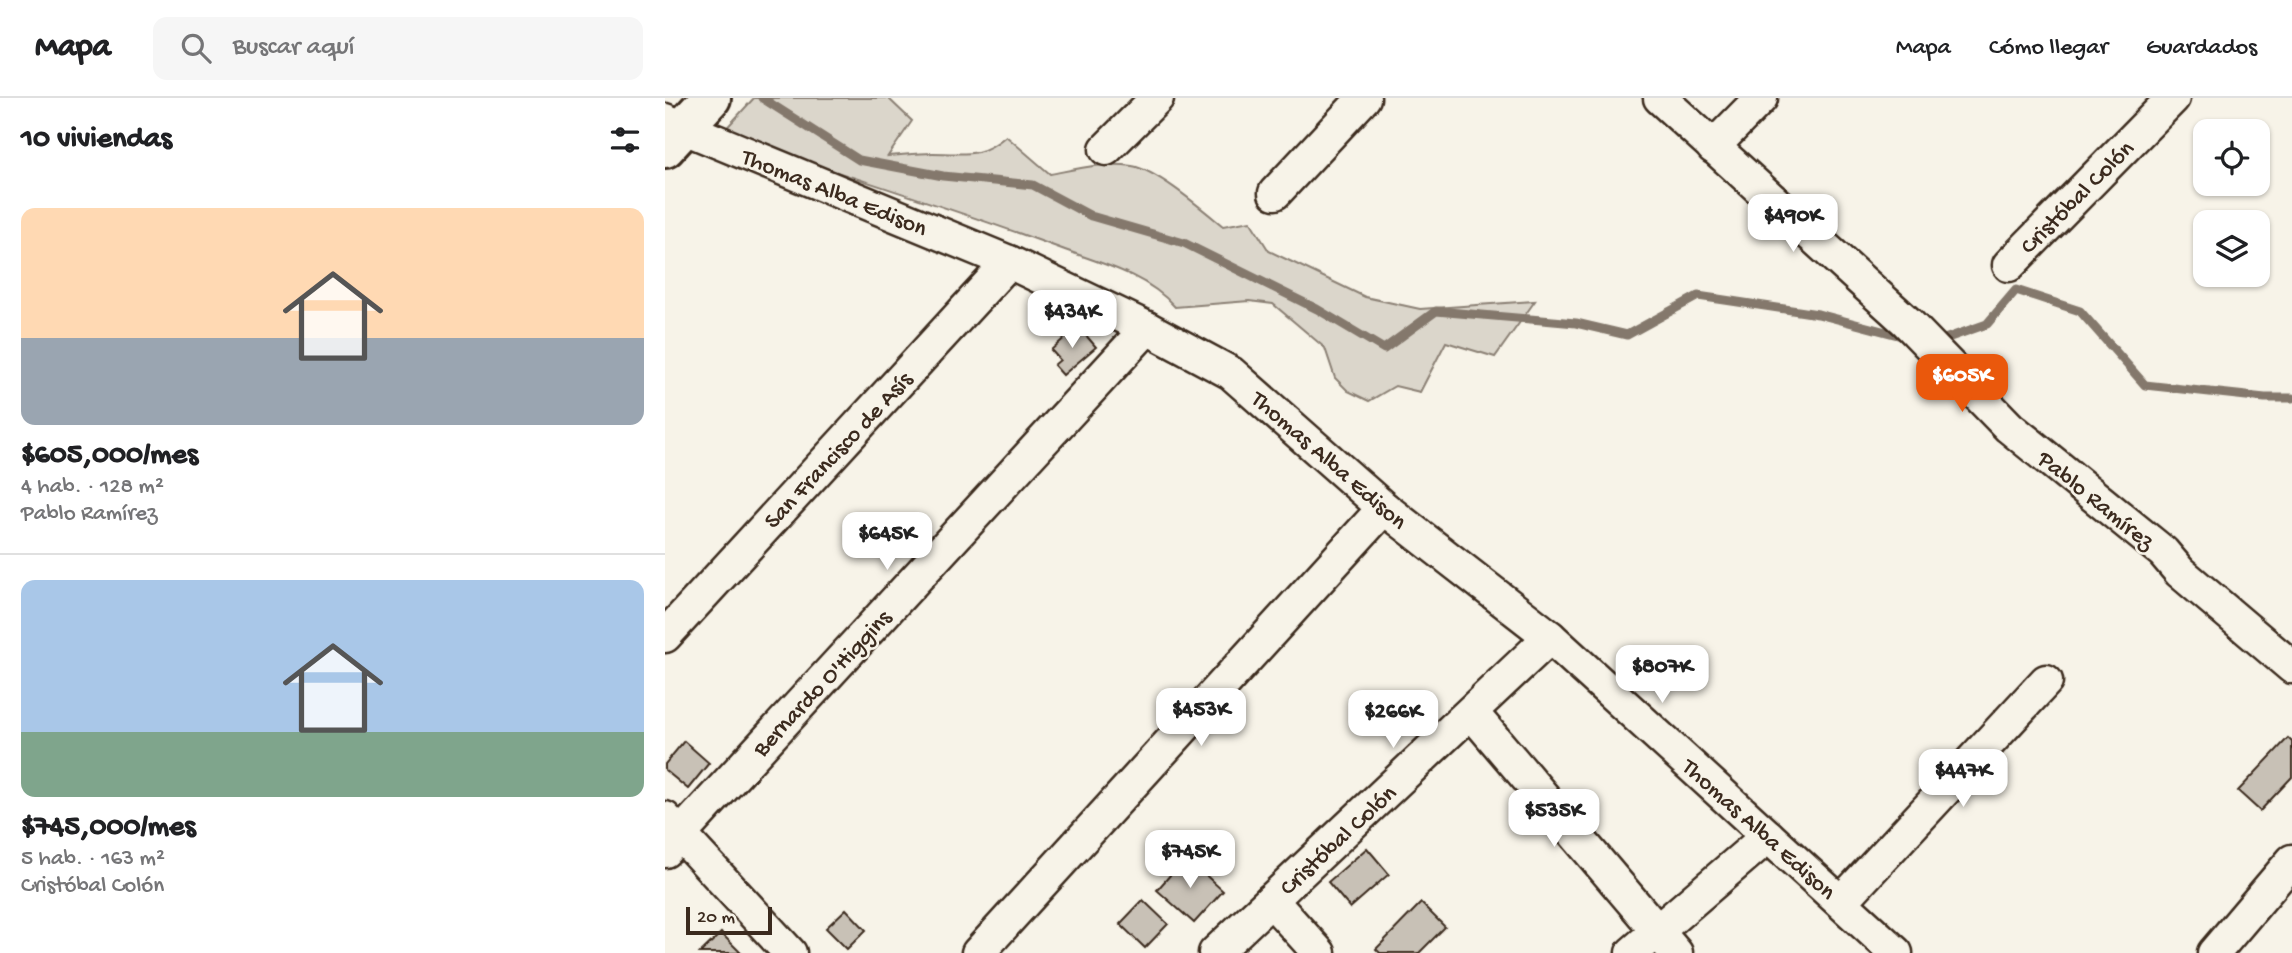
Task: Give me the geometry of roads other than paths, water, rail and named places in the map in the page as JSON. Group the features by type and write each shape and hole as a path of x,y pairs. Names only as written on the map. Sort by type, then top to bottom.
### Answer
{"main road":[{"path":"671,132 711,98"}],"street":[{"path":"1106,149 1157,98"},
{"path":"1275,193 1364,98"},
{"name":"Pablo Ramírez","path":"1660,98 1907,322 1954,367 2009,427 2163,552 2180,572 2292,667"},
{"path":"1713,147 1761,98"},
{"name":"Cristóbal Colón","path":"2009,265 2173,98"},
{"name":"Thomas Alba Edison","path":"671,132 1009,262 1147,328 1231,373 1384,508 1549,638 1896,953"},
{"name":"San Francisco de Asís","path":"665,636 1009,262"},
{"name":"Bernardo O'Higgins","path":"670,834 1147,328"},
{"path":"978,953 1384,508"},
{"name":"Cristóbal Colón","path":"1215,953 1549,638"},
{"path":"1841,902 2046,681"},
{"path":"1472,713 1667,942"},
{"path":"670,834 790,953"},
{"path":"1632,953 1667,942 1768,836"},
{"path":"2214,953 2292,862"},
{"path":"1271,900 1319,953"}],"waterway":[{"path":"762,98 859,160 943,176 1033,185 1091,216 1184,243 1317,309 1384,349 1436,311 1576,323 1627,335 1698,296 1818,314 1909,338"},
{"path":"1936,342 1987,324 2016,290 2080,311 2145,385 2265,398 2292,398"}]}
